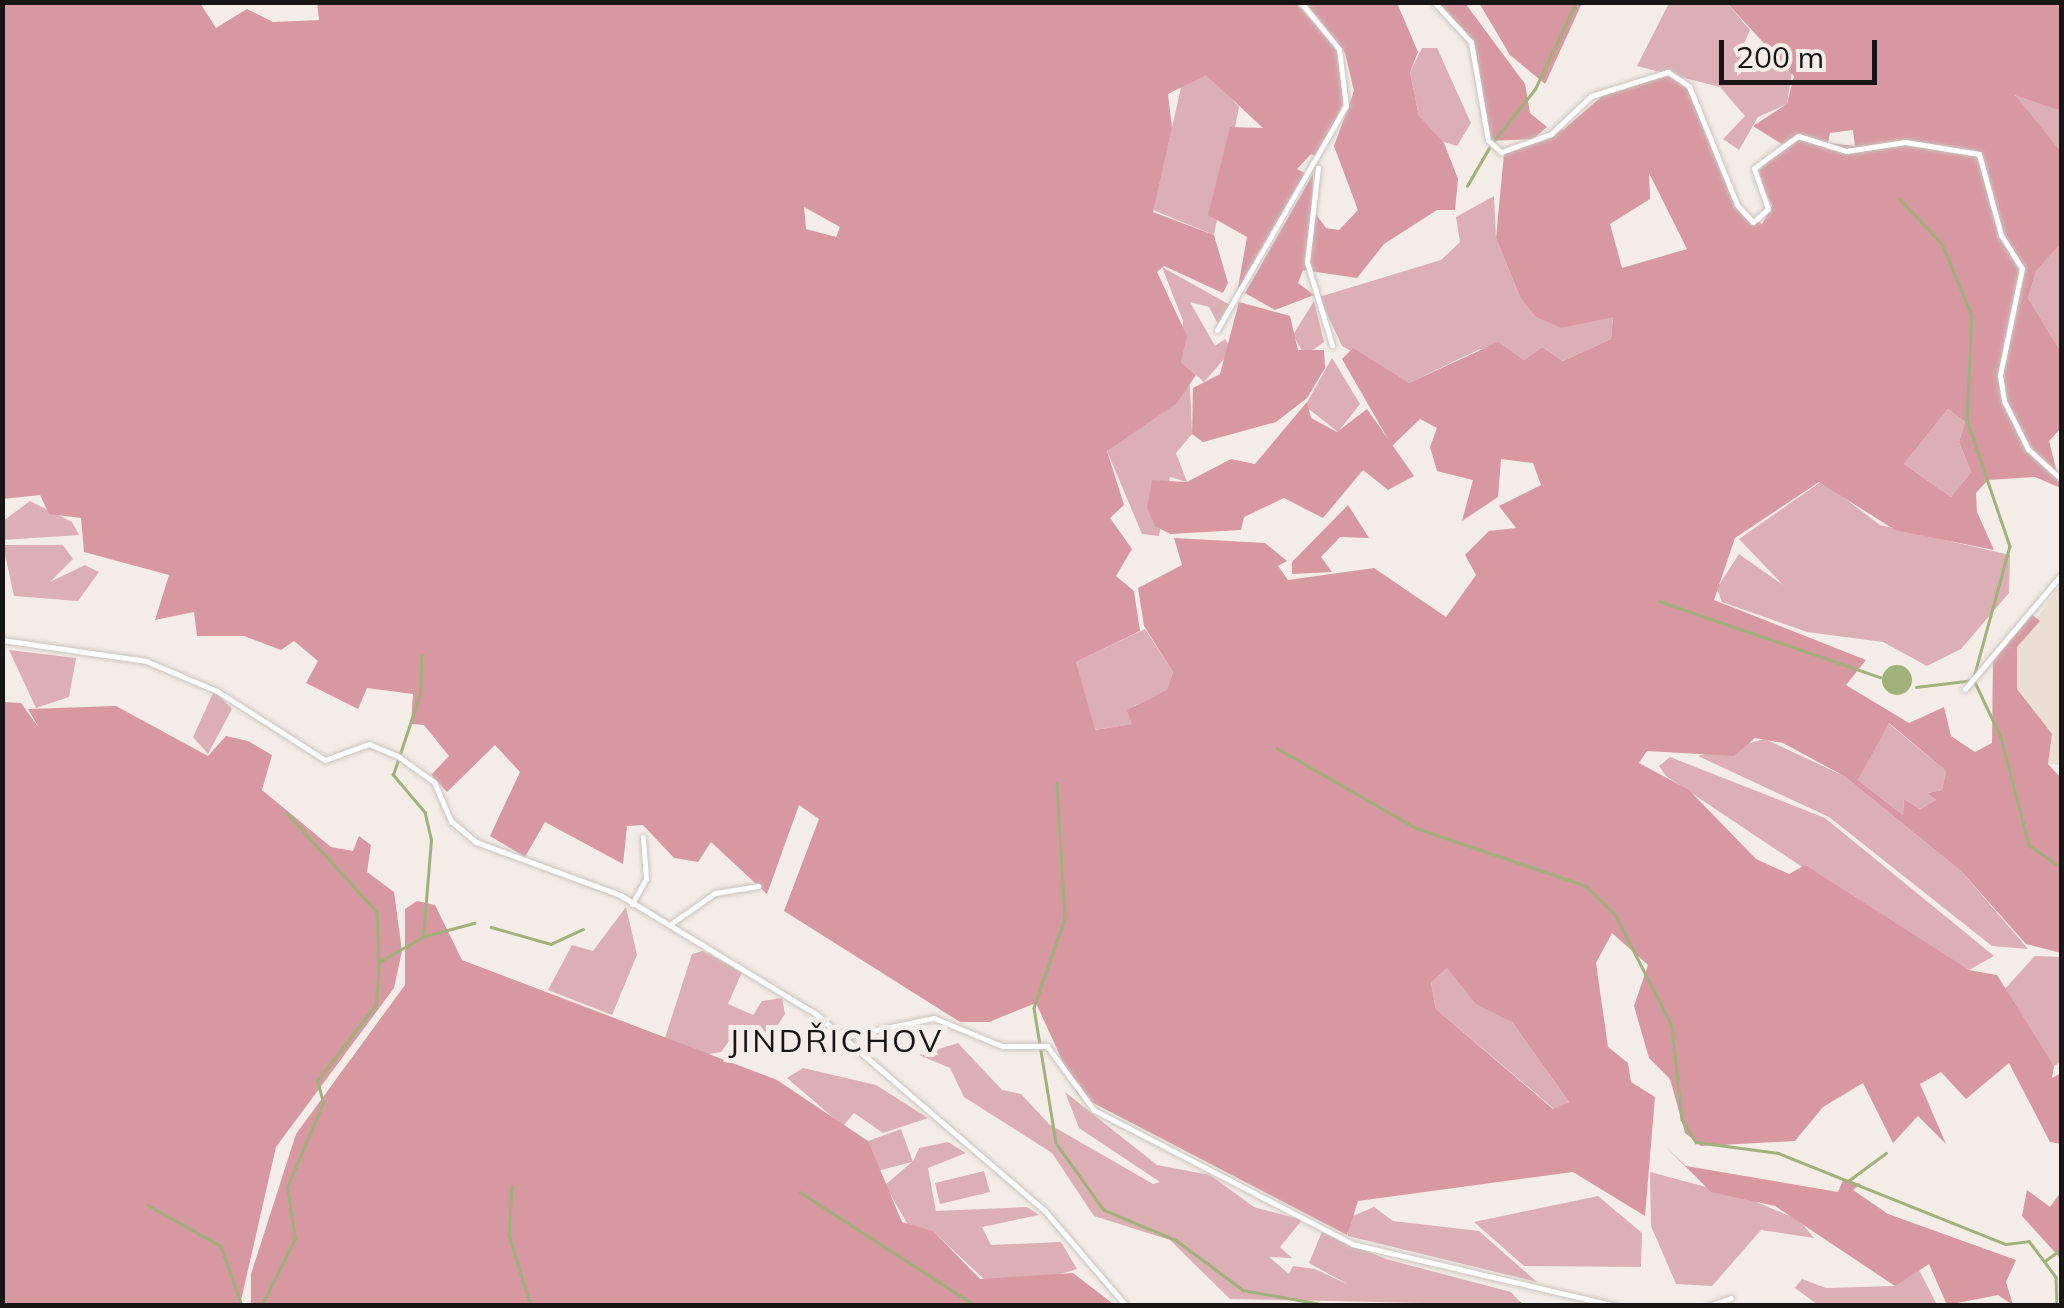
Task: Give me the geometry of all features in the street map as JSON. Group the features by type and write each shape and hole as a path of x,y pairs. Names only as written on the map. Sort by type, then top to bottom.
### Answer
{"street":[{"path":"1217,330 1339,131 1347,85 1334,36 1301,2"},
{"path":"1434,2 1471,42 1488,140 1501,152 1564,125 1591,96 1668,72 1689,86 1737,204 1753,222 1768,209 1754,168 1798,136 1846,151 1906,142 1979,154 2002,235 2022,268 2000,375 2004,401 2028,449 2062,480"},
{"path":"1320,163 1307,262 1332,346"},
{"path":"1965,689 2062,574"},
{"path":"2,640 146,661 216,690 325,760 376,745 434,782 451,821 476,842 632,904 772,982 838,1038 928,1102 990,1170 1070,1236 1126,1306"},
{"path":"632,904 646,878 643,837"},
{"path":"672,924 715,893 758,886"},
{"path":"838,1038 934,1018 1002,1046 1046,1046 1094,1110 1352,1244 1616,1306"},
{"path":"1708,1306 1730,1298"}],"shaded area":[{"path":"3,2 200,3 216,28 247,9 273,22 319,20 317,2 1296,3 1340,53 1348,93 1319,157 1311,154 1297,169 1309,175 1237,293 1247,237 1208,215 1230,127 1263,128 1206,75 1168,94 1172,128 1153,212 1214,235 1228,283 1223,293 1164,266 1157,272 1187,336 1181,362 1196,375 1177,403 1107,451 1124,505 1110,518 1132,549 1116,576 1134,591 1140,631 1076,662 1095,730 1132,724 1127,710 1167,690 1173,672 1144,626 1138,588 1182,565 1174,538 1265,543 1287,561 1278,566 1288,580 1374,568 1446,617 1476,575 1465,555 1489,531 1516,528 1499,506 1541,485 1533,463 1501,459 1498,497 1462,521 1473,480 1437,471 1430,447 1437,428 1420,419 1392,446 1342,359 1353,348 1409,383 1498,342 1524,360 1542,347 1563,361 1611,339 1613,317 1562,328 1536,317 1520,297 1496,238 1504,154 1564,129 1608,91 1669,75 1687,88 1735,205 1762,224 1772,206 1756,173 1785,146 1753,126 1787,104 1794,76 1727,3 2061,3 2061,111 2015,95 2061,152 2061,244 2036,271 2028,298 2061,352 2061,428 2049,441 2061,488 2035,477 1988,480 1976,493 1977,512 1994,550 1895,530 1819,482 1735,538 1714,600 1866,660 1846,685 1909,723 1944,707 1951,736 1975,752 1992,743 1993,659 2031,614 2040,621 2017,647 2017,689 2052,734 2048,764 2061,778 2061,953 2026,944 1962,872 1844,776 1783,743 1755,738 1734,756 1647,751 1639,763 1689,790 1756,859 1789,874 1805,865 1969,970 1997,975 2054,1066 2052,1078 2061,1073 2061,1144 2050,1142 2009,1063 1966,1099 1941,1072 1920,1084 1946,1144 1918,1116 1893,1143 1863,1083 1823,1107 1795,1141 1701,1146 1685,1133 1670,1079 1649,1058 1634,1006 1648,965 1612,933 1596,963 1608,1047 1628,1063 1631,1082 1655,1097 1645,1216 1573,1172 1358,1201 1347,1235 1078,1095 1036,1003 989,1022 960,1022 784,911 819,819 799,805 767,894 711,842 698,862 674,858 643,825 627,826 623,864 545,822 525,857 490,836 520,772 495,745 447,792 431,775 449,756 424,725 411,724 413,694 367,688 358,709 306,683 318,661 294,641 281,650 244,636 197,636 194,612 155,620 169,575 84,552 81,518 49,514 40,495 3,499","holes":["1853,130 1855,146 1828,143 1830,133","1649,173 1687,249 1622,268 1610,224 1650,199","804,207 840,227 836,237 806,229","1948,409 1965,422 1959,442 1971,472 1951,497 1904,464","1889,723 1946,771 1942,790 1927,793 1936,800 1920,809 1904,799 1903,815 1858,780","1447,968 1476,1004 1512,1022 1569,1102 1553,1109 1436,1009 1431,983"]},
{"path":"1305,3 1397,3 1418,52 1410,72 1419,116 1444,143 1458,179 1455,210 1437,210 1384,244 1357,278 1303,270 1298,283 1314,295 1275,310 1245,293 1313,174 1312,209 1326,228 1339,230 1358,210 1334,146 1354,91 1345,53"},
{"path":"1439,3 1465,3 1525,84 1530,113 1547,127 1533,139 1490,141 1475,45"},
{"path":"1479,3 1582,3 1545,84 1510,55"},
{"path":"1669,3 1727,3 1750,30 1738,56 1792,72 1787,104 1758,117 1739,150 1723,139 1745,116 1720,87 1637,66"},
{"path":"1422,48 1437,48 1471,123 1457,146 1437,140 1419,116 1410,72"},
{"path":"1201,64 1239,107 1214,235 1153,210 1183,79"},
{"path":"2015,94 2061,111 2061,152 2020,105"},
{"path":"1494,196 1496,238 1520,297 1562,328 1613,316 1611,339 1563,361 1542,347 1524,360 1506,348 1480,349 1409,383 1342,346 1319,297 1441,260 1460,242 1456,217"},
{"path":"2061,244 2061,352 2028,298 2036,271"},
{"path":"1162,267 1232,306 1218,324 1209,307 1190,302 1215,346 1225,339 1232,350 1204,382 1181,362 1183,321"},
{"path":"1314,301 1324,342 1305,356 1293,335"},
{"path":"1239,302 1290,316 1298,350 1324,350 1325,368 1307,398 1276,422 1203,442 1192,434 1193,388 1220,374"},
{"path":"1332,358 1360,404 1338,432 1305,406"},
{"path":"1190,385 1192,434 1176,453 1187,482 1170,477 1159,536 1142,534 1107,451"},
{"path":"1307,402 1311,418 1337,432 1367,409 1414,476 1388,490 1363,470 1323,518 1284,498 1244,517 1241,530 1170,534 1155,526 1147,508 1152,480 1187,482 1231,459 1255,464"},
{"path":"1948,409 1965,422 1959,442 1971,472 1951,497 1904,464"},
{"path":"1822,481 1880,525 2010,555 2009,593 1961,649 1927,666 1883,642 1807,632 1722,602 1717,588 1739,554 1783,585 1739,539"},
{"path":"30,501 72,522 79,535 3,540 3,521"},
{"path":"1348,505 1369,538 1340,537 1321,557 1332,572 1292,574 1292,562"},
{"path":"3,545 63,545 73,559 50,582 85,565 99,572 78,601 14,596"},
{"path":"2061,583 2061,765 2048,764 2052,734 2017,689 2017,647"},
{"path":"1145,629 1173,672 1167,691 1134,706 1133,724 1094,730 1076,662"},
{"path":"9,650 76,658 69,697 36,708"},
{"path":"1897,665 1911,674 1912,680 1903,694 1897,695 1883,686 1882,680 1891,666"},
{"path":"214,691 232,709 208,754 193,737"},
{"path":"3,702 21,703 39,728 28,709 116,706 208,756 226,736 248,741 272,755 262,790 331,847 353,851 359,836 371,845 367,872 394,892 402,951 394,988 276,1147 240,1305 3,1305"},
{"path":"1888,723 1946,771 1942,790 1927,793 1936,800 1920,809 1904,799 1903,815 1858,780"},
{"path":"1765,739 1844,776 1962,872 2028,949 1992,946 1829,817 1698,756"},
{"path":"1670,757 1825,818 1994,956 1969,970 1862,907 1666,776 1659,766"},
{"path":"417,901 435,905 462,960 777,1080 868,1141 902,1222 933,1231 980,1279 1073,1273 1112,1303 251,1305 251,1274 296,1134 405,985 405,909"},
{"path":"626,907 637,955 612,1015 548,990 572,945 593,951"},
{"path":"703,951 742,972 728,1004 753,1015 762,1001 782,998 785,1014 767,1042 735,1033 721,1052 703,1055 665,1038 692,954"},
{"path":"2035,956 2061,957 2061,1062 2054,1066 2002,992"},
{"path":"1447,968 1512,1022 1569,1102 1554,1109 1436,1009 1431,983"},
{"path":"958,1043 1002,1090 1021,1094 1049,1124 1153,1184 1160,1182 1079,1128 1065,1092 1157,1165 1210,1175 1254,1207 1302,1220 1280,1247 1292,1258 1269,1257 1289,1274 1293,1266 1315,1269 1349,1285 1309,1263 1322,1232 1386,1259 1511,1292 1523,1305 1230,1299 1170,1240 1094,1216 1052,1153 964,1097 950,1068 919,1055"},
{"path":"803,1068 876,1085 928,1118 883,1133 854,1113 843,1126 787,1078"},
{"path":"901,1129 913,1162 919,1148 948,1142 966,1153 928,1168 936,1211 1027,1207 1039,1215 982,1227 991,1245 1061,1242 1077,1269 1031,1283 986,1281 938,1236 911,1230 885,1185 912,1162 877,1171 868,1141"},
{"path":"1666,1147 1686,1166 1838,1192 1843,1180 1861,1184 1853,1190 1888,1214 2016,1260 2006,1282 2013,1305 1998,1295 1947,1305 1929,1264 1895,1286 1775,1206 1711,1192"},
{"path":"984,1171 990,1192 940,1204 935,1183"},
{"path":"1650,1172 1747,1198 1799,1220 1814,1238 1761,1230 1712,1286 1676,1284 1651,1226"},
{"path":"2027,1190 2050,1207 2061,1192 2061,1259 2022,1216"},
{"path":"1598,1196 1642,1233 1641,1267 1524,1266 1474,1222"},
{"path":"1374,1207 1393,1221 1479,1231 1537,1282 1348,1236 1348,1218"},
{"path":"1919,1270 1937,1305 1818,1305 1795,1288 1802,1279 1826,1288 1894,1286"}],"waterway":[{"path":"1492,143 1535,89 1576,2"},
{"path":"1467,186 1489,148"},
{"path":"1899,198 1942,244 1972,315 1967,420 2010,546 1975,674"},
{"path":"1659,601 1880,677"},
{"path":"261,1306 295,1239 287,1187 323,1103 317,1081 376,1004 379,962 423,937 431,840 425,813 393,775 420,694 421,656"},
{"path":"1916,687 1974,680 2001,737 2029,845 2062,868"},
{"path":"1277,748 1416,828 1586,886 1615,914 1672,1026 1682,1119 1696,1142 1778,1153 2006,1244 2029,1241 2056,1277 2057,1306"},
{"path":"1057,783 1065,918 1034,1008 1056,1143 1104,1210 1176,1240 1243,1290 1332,1306"},
{"path":"287,813 377,912 379,960"},
{"path":"425,936 474,923"},
{"path":"491,927 551,944 583,929"},
{"path":"1848,1181 1886,1153"},
{"path":"512,1186 509,1235 531,1306"},
{"path":"800,1192 976,1306"},
{"path":"148,1205 221,1246 242,1306"},
{"path":"2046,1260 2062,1249"}],"district":[{"name":"JINDŘICHOV","path":"836,1040"}]}
